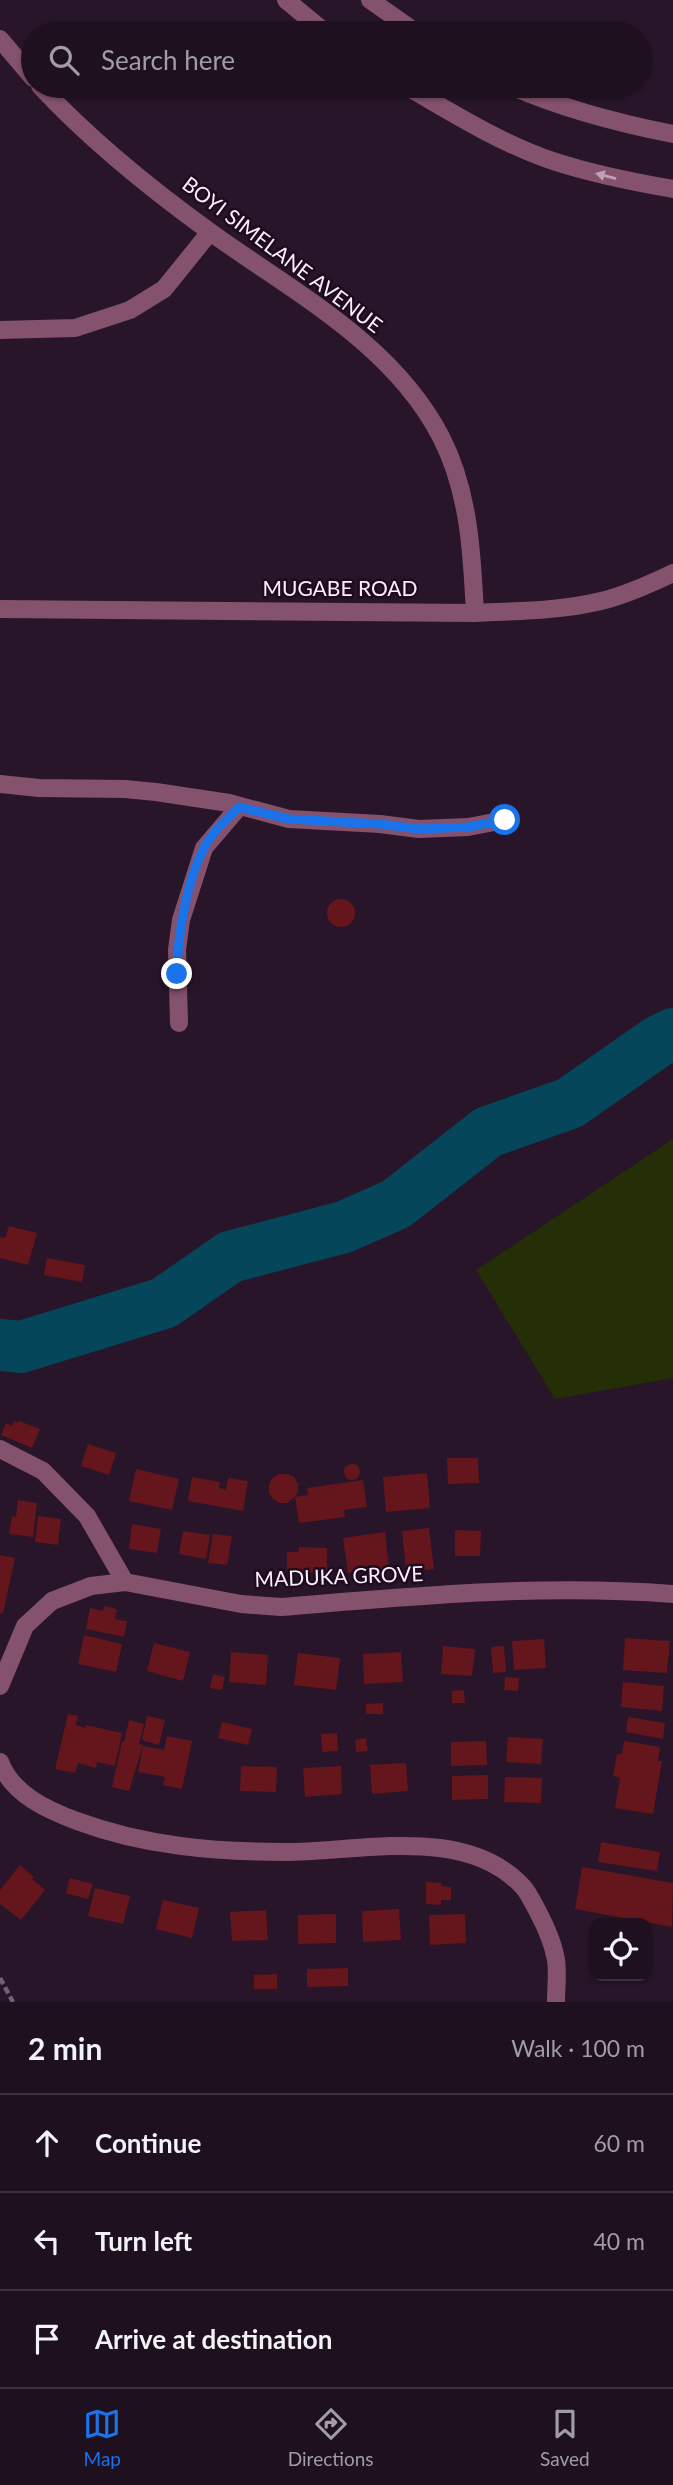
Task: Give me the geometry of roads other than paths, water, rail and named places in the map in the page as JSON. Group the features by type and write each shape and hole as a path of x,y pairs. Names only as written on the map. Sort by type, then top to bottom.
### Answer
{"street":[{"path":"286,0 311,21"},
{"path":"370,0 400,21"},
{"path":"0,39 21,64"},
{"name":"BOYI SIMELANE AVENUE","path":"51,98 103,147 210,232 366,343 398,376 423,407 442,439 466,514 472,548 475,613"},
{"path":"427,98 489,133 551,160 618,179 673,189"},
{"path":"540,98 608,121 673,134"},
{"path":"0,330 75,328 130,310 164,289 210,232"},
{"name":"MUGABE ROAD","path":"0,609 475,613 548,610 602,601 649,585 673,573"},
{"path":"0,784 156,792 195,797 289,819 419,829 468,827 505,820"},
{"path":"179,1023 177,950 185,907 204,848 239,807"},
{"path":"0,1449 43,1471 87,1516 125,1582"},
{"name":"MADUKA GROVE","path":"0,1686 3,1666 25,1626 52,1601 91,1586 125,1582 241,1604 281,1607 536,1590 620,1590 673,1594"},
{"path":"0,1762 22,1792 52,1812 102,1830 192,1849 289,1852 382,1846 433,1847 490,1860 524,1888 545,1926 556,1960 556,2002"}],"waterway":[{"path":"0,1345 21,1347 164,1303 230,1257 344,1227 396,1204 488,1132 570,1103 657,1042 673,1034"}]}
